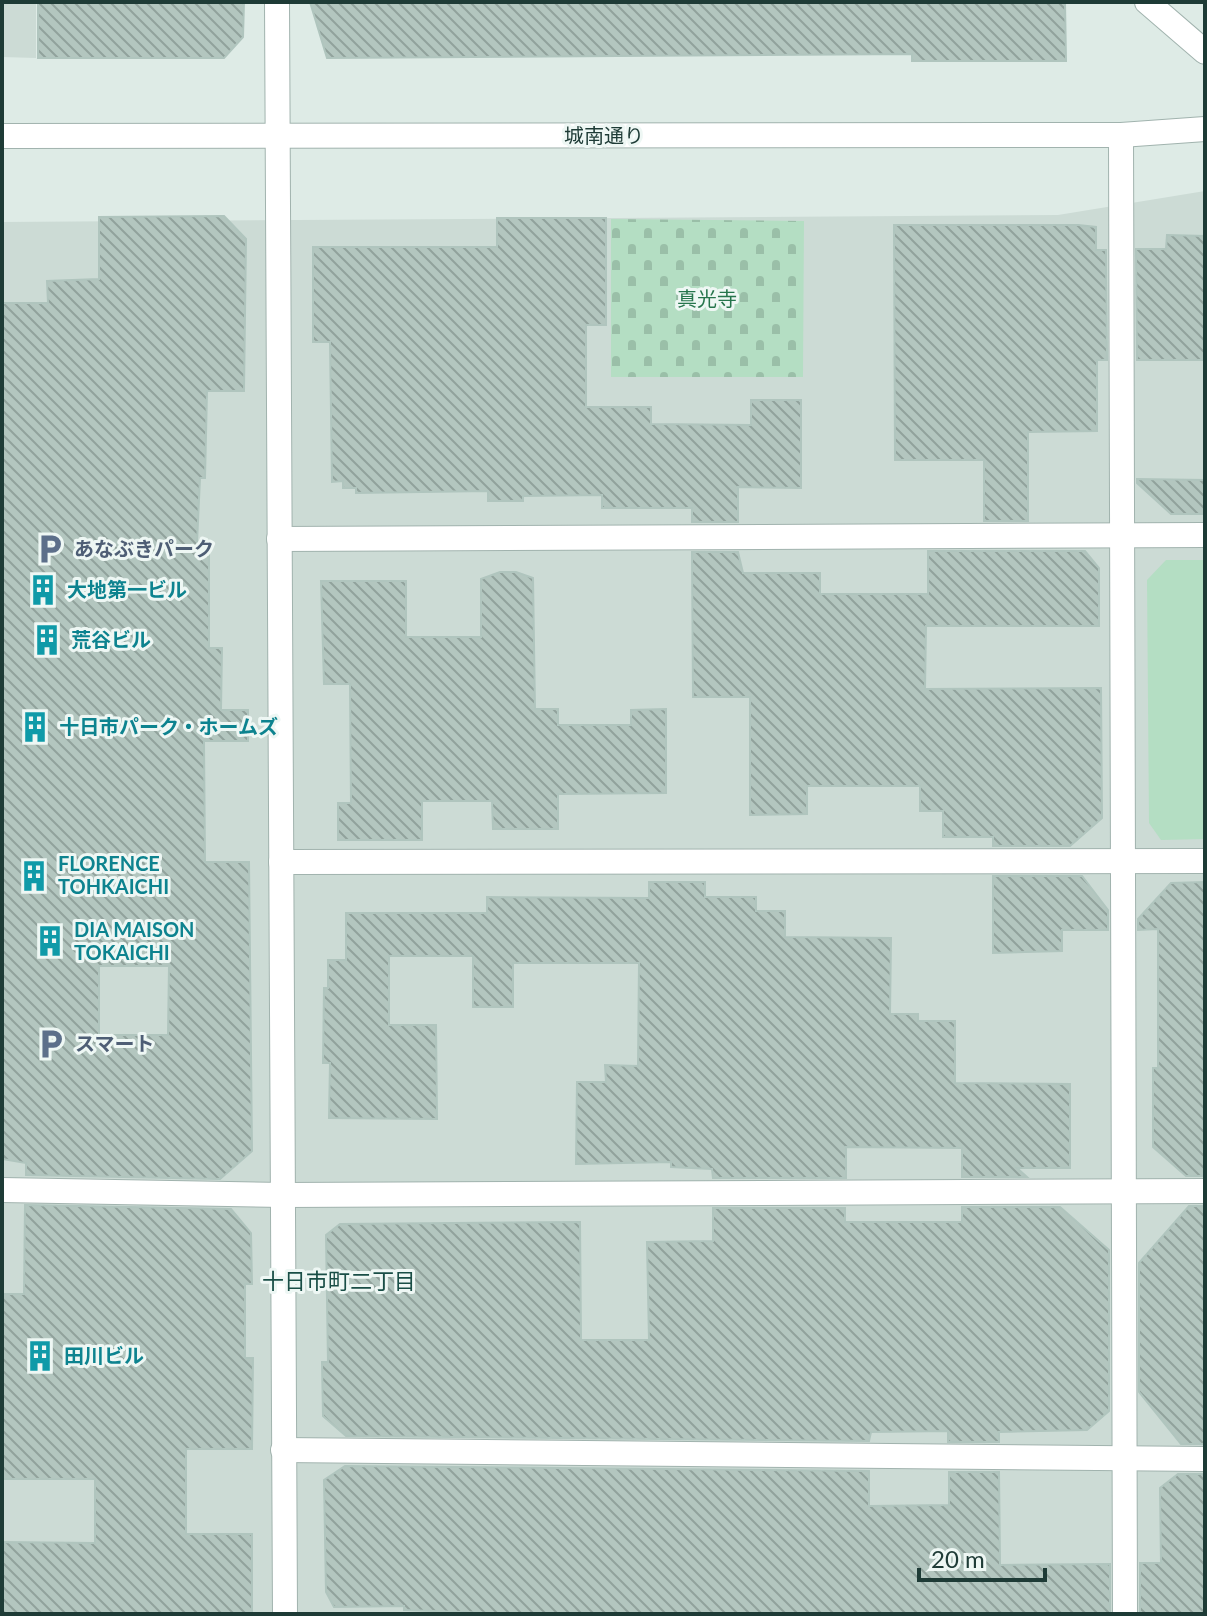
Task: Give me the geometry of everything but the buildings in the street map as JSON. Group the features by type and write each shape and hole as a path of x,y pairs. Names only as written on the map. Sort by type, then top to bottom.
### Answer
{"street":[{"path":"277,2 285,1614"},
{"path":"1147,2 1205,52"},
{"name":"城南通り","path":"2,136 1121,135 1205,129"},
{"path":"1121,135 1125,1614"},
{"path":"279,539 1205,535"},
{"path":"281,862 1205,861"},
{"path":"2,1190 283,1195 1205,1191"},
{"path":"283,1450 1205,1459"}],"shaded area":[{"path":"2,2 36,2 36,58 2,57"},
{"path":"1205,191 1205,1614 2,1614 2,222 1058,215"}],"green space":[{"name":"真光寺","path":"611,219 804,221 803,377 611,377"},
{"path":"1166,560 1205,560 1205,839 1161,840 1149,823 1147,580"}],"place":[{"name":"あなぶきパーク","path":"50,549"},
{"name":"大地第一ビル","path":"43,590"},
{"name":"荒谷ビル","path":"47,640"},
{"name":"十日市パーク・ホームズ","path":"35,727"},
{"name":"FLORENCE TOHKAICHI","path":"34,876"},
{"name":"DIA MAISON TOKAICHI","path":"50,941"},
{"name":"スマート","path":"51,1044"},
{"name":"田川ビル","path":"40,1356"}],"district":[{"name":"十日市町二丁目","path":"339,1281"}]}
